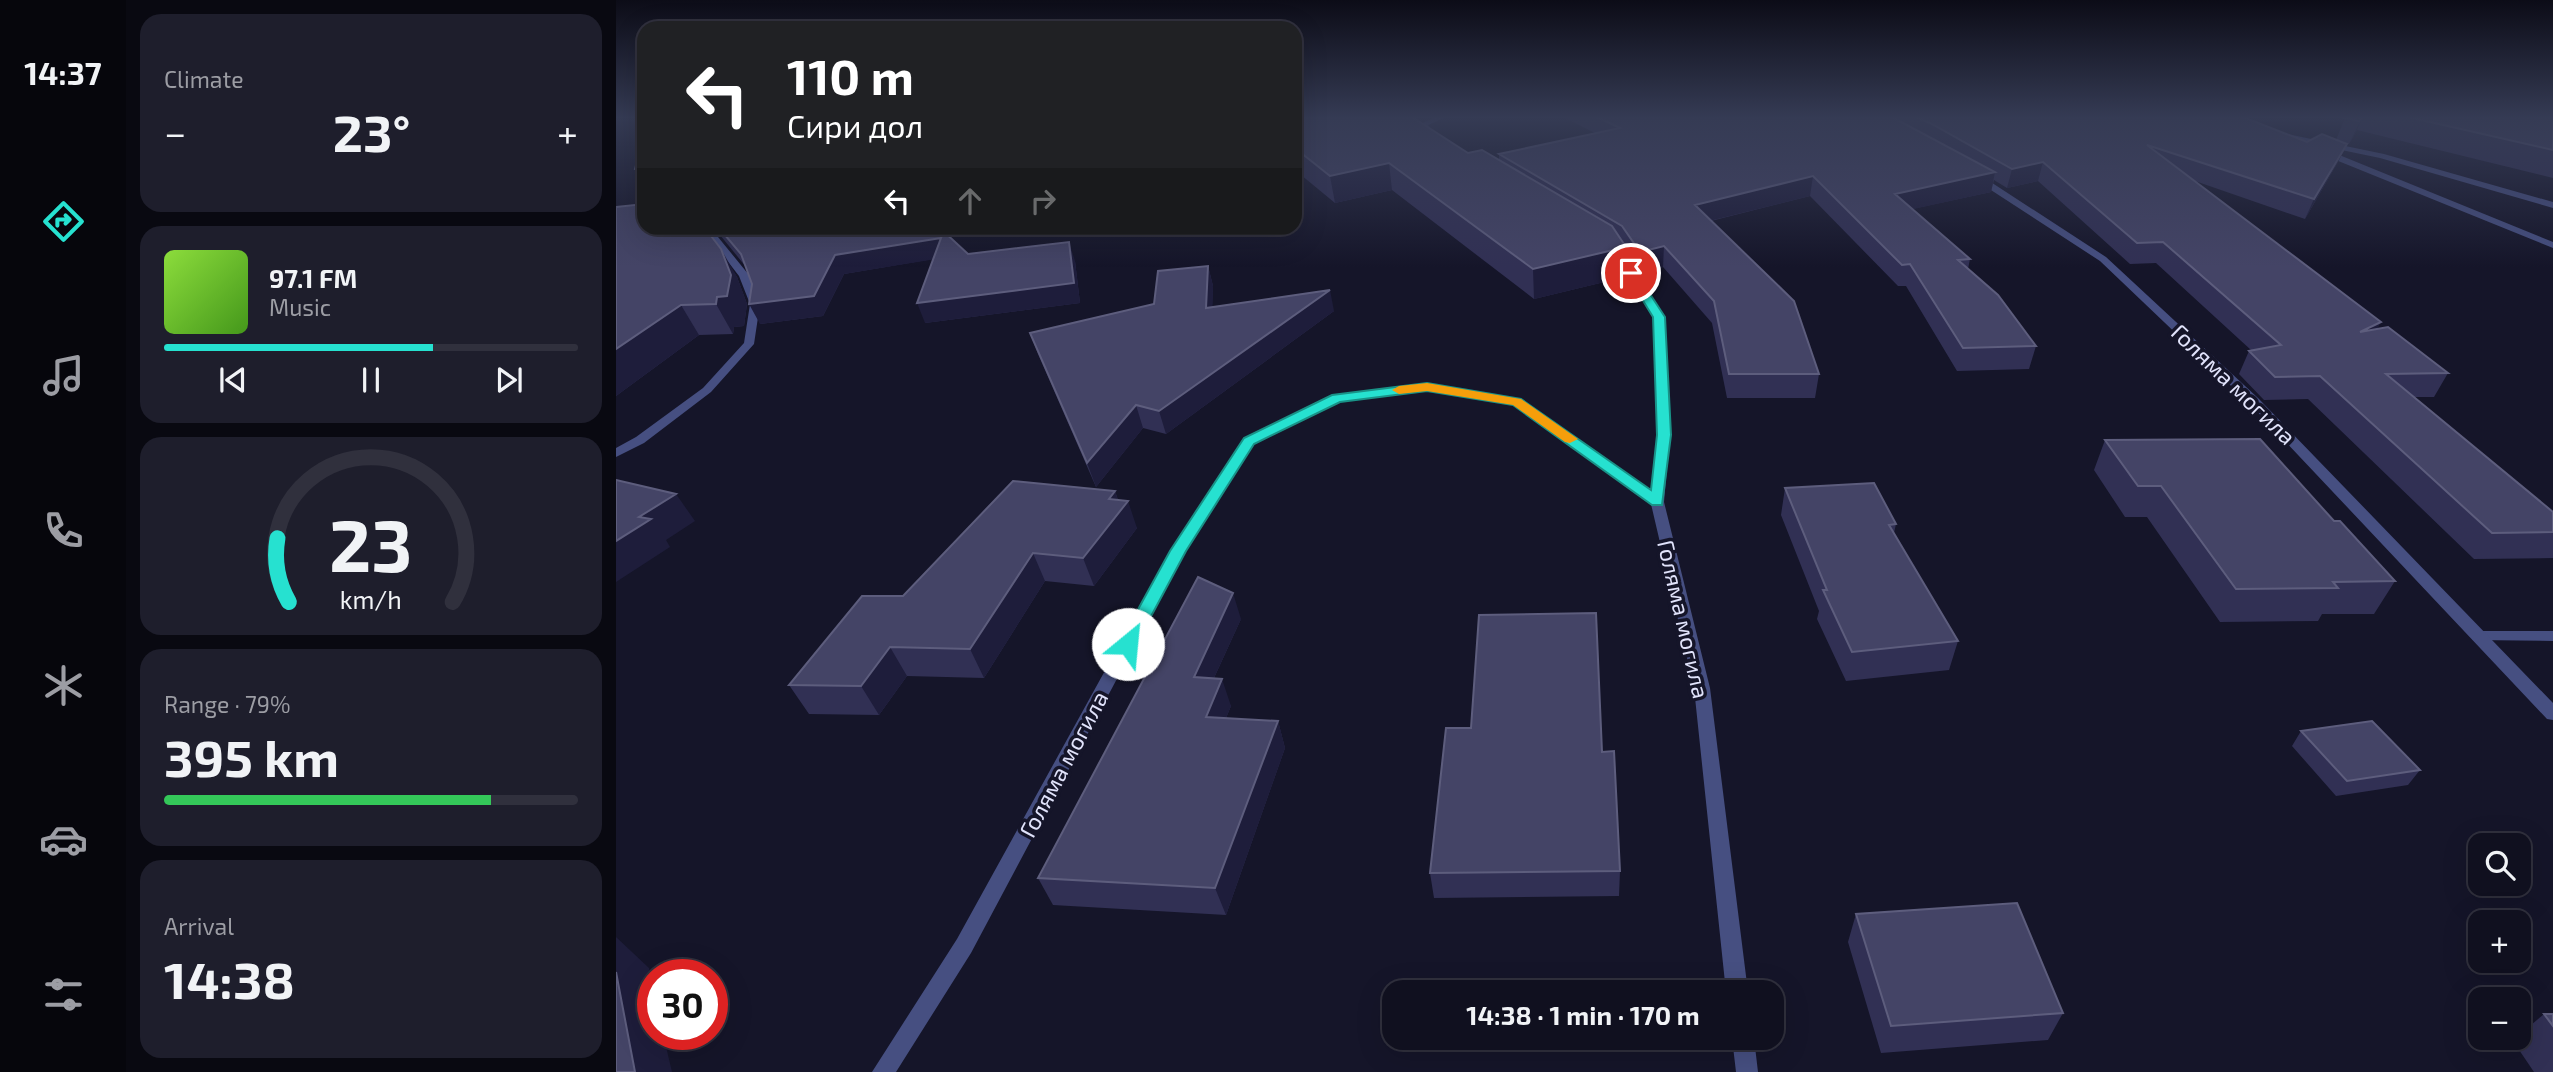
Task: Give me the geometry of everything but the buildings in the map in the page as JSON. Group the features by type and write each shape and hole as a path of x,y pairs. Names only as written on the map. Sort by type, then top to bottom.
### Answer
{"street":[{"path":"2359,167 2553,245"},
{"path":"2420,167 2553,205"},
{"name":"Голяма могила","path":"1969,173 2103,259 2254,401 2553,714"},
{"path":"616,453 640,440 707,390 749,344 755,304 744,275 715,239 704,235"},
{"path":"1607,245 1617,251 1659,317 1664,435 1657,502"},
{"name":"Голяма могила","path":"883,1072 964,946 1178,551 1249,441 1337,398 1427,387 1517,402 1657,502 1702,688 1737,980"},
{"path":"2479,636 2553,636"},
{"path":"1744,1050 1747,1072"}],"slow traffic":[{"path":"1399,390 1427,387 1517,402 1570,439"}],"route":[{"path":"1128,644 1178,551 1249,441 1337,398 1427,387 1517,402 1657,502 1664,435 1659,317 1631,273"}]}
